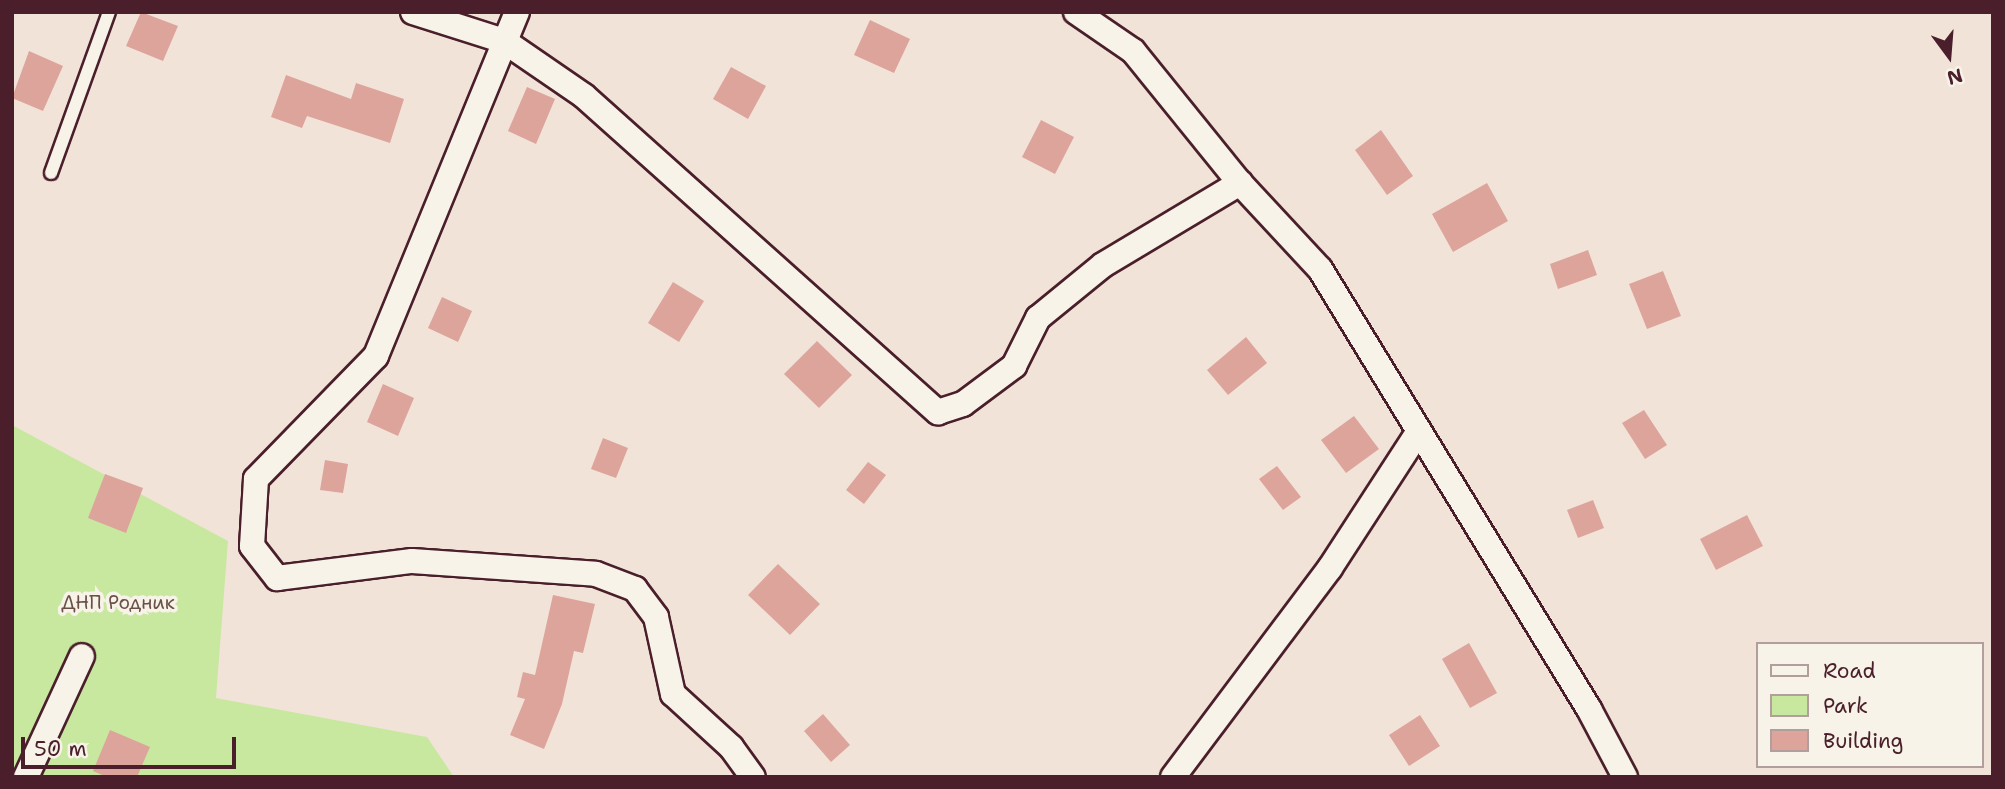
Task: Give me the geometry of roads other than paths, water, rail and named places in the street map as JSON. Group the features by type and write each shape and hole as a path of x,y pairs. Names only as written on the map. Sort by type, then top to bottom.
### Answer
{"street":[{"path":"414,12 504,41 584,96 938,412 962,404 1014,366 1038,318 1102,265 1240,183"},
{"path":"517,12 376,356 256,478 252,546 277,578 412,561 596,575 635,589 656,617 673,694 731,747 753,777"},
{"path":"1076,12 1133,51 1240,183 1320,269 1589,709 1625,777"},
{"path":"1173,777 1330,568 1419,431"},
{"path":"26,777 82,656"}],"lane":[{"path":"51,173 108,12"}],"park label":[{"name":"ДНП Родник","path":"118,603"}]}
